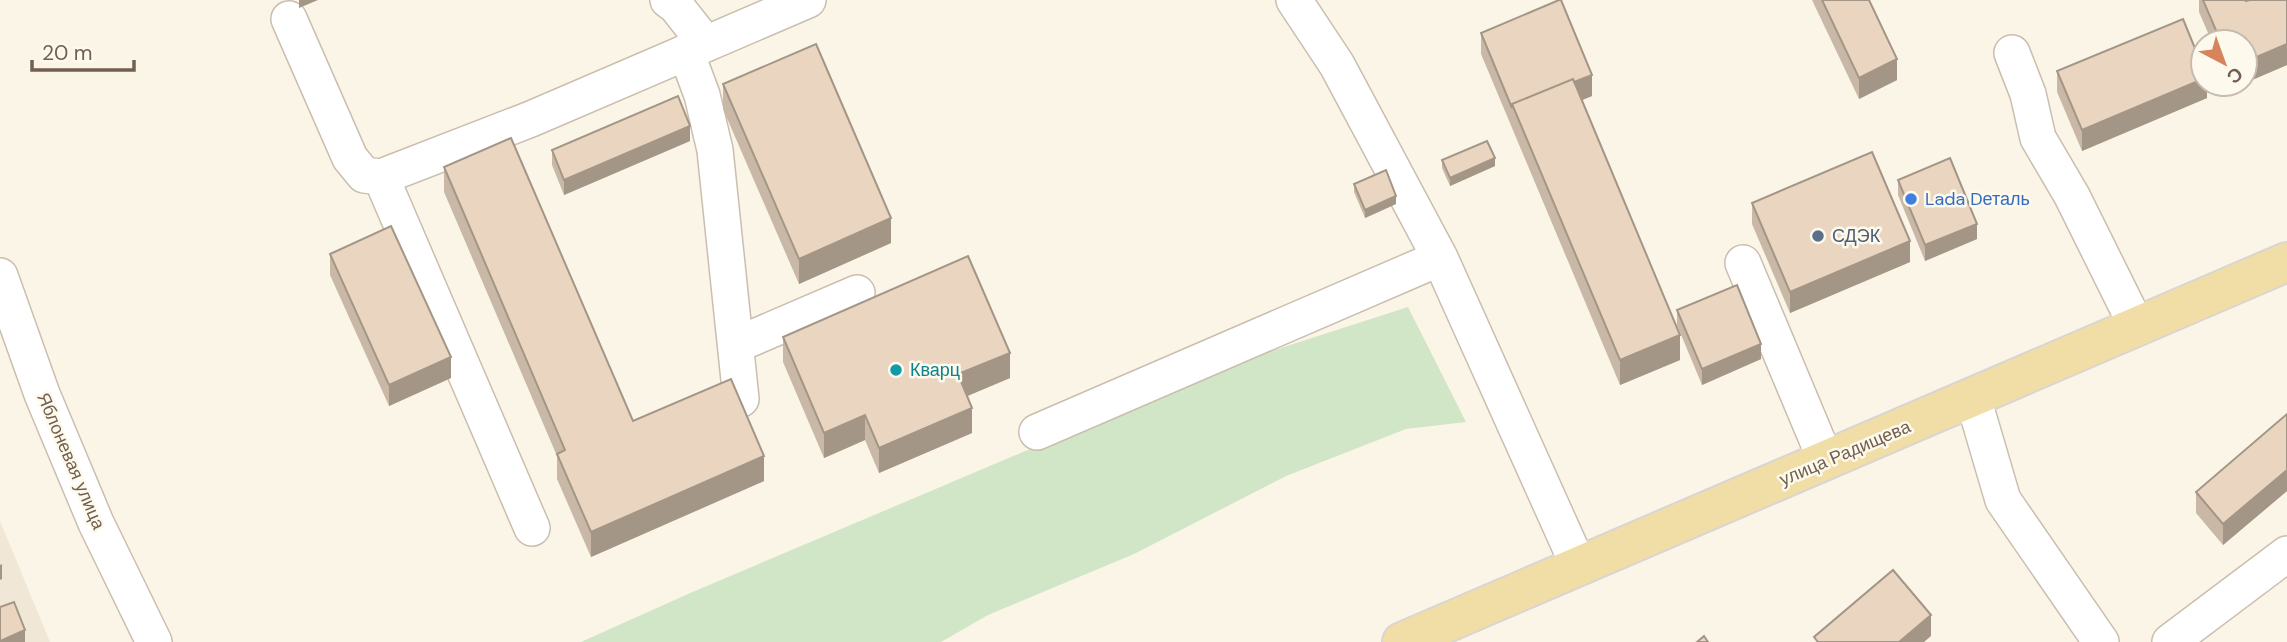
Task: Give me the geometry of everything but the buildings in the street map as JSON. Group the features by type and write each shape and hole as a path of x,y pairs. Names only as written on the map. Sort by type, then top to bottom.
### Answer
{"main road":[{"name":"улица Радищева","path":"1402,642 2287,262"}],"street":[{"path":"668,0 676,6 696,48 702,95 715,150 741,399"},
{"path":"289,19 350,158 364,175 381,177 531,119 808,0"},
{"path":"1294,0 1337,65 1440,258 1579,567"},
{"path":"2012,53 2028,94 2038,138 2071,196 2137,327"},
{"path":"381,177 532,528"},
{"path":"1037,432 1440,258"},
{"path":"1743,263 1826,461"},
{"name":"Яблоневая улица","path":"0,276 42,394 96,523 153,642"},
{"path":"736,345 857,293"},
{"path":"1973,398 2003,500 2101,642"},
{"path":"2170,642 2287,554"}],"shaded area":[{"path":"0,521 50,642 0,642"}],"green space":[{"path":"1408,307 1466,422 1406,429 1286,476 1134,554 988,615 941,642 581,642 1228,365"}],"place":[{"name":"Lada Dеталь","path":"1911,199"},
{"name":"СДЭК","path":"1818,236"},
{"name":"Кварц","path":"896,370"}]}
